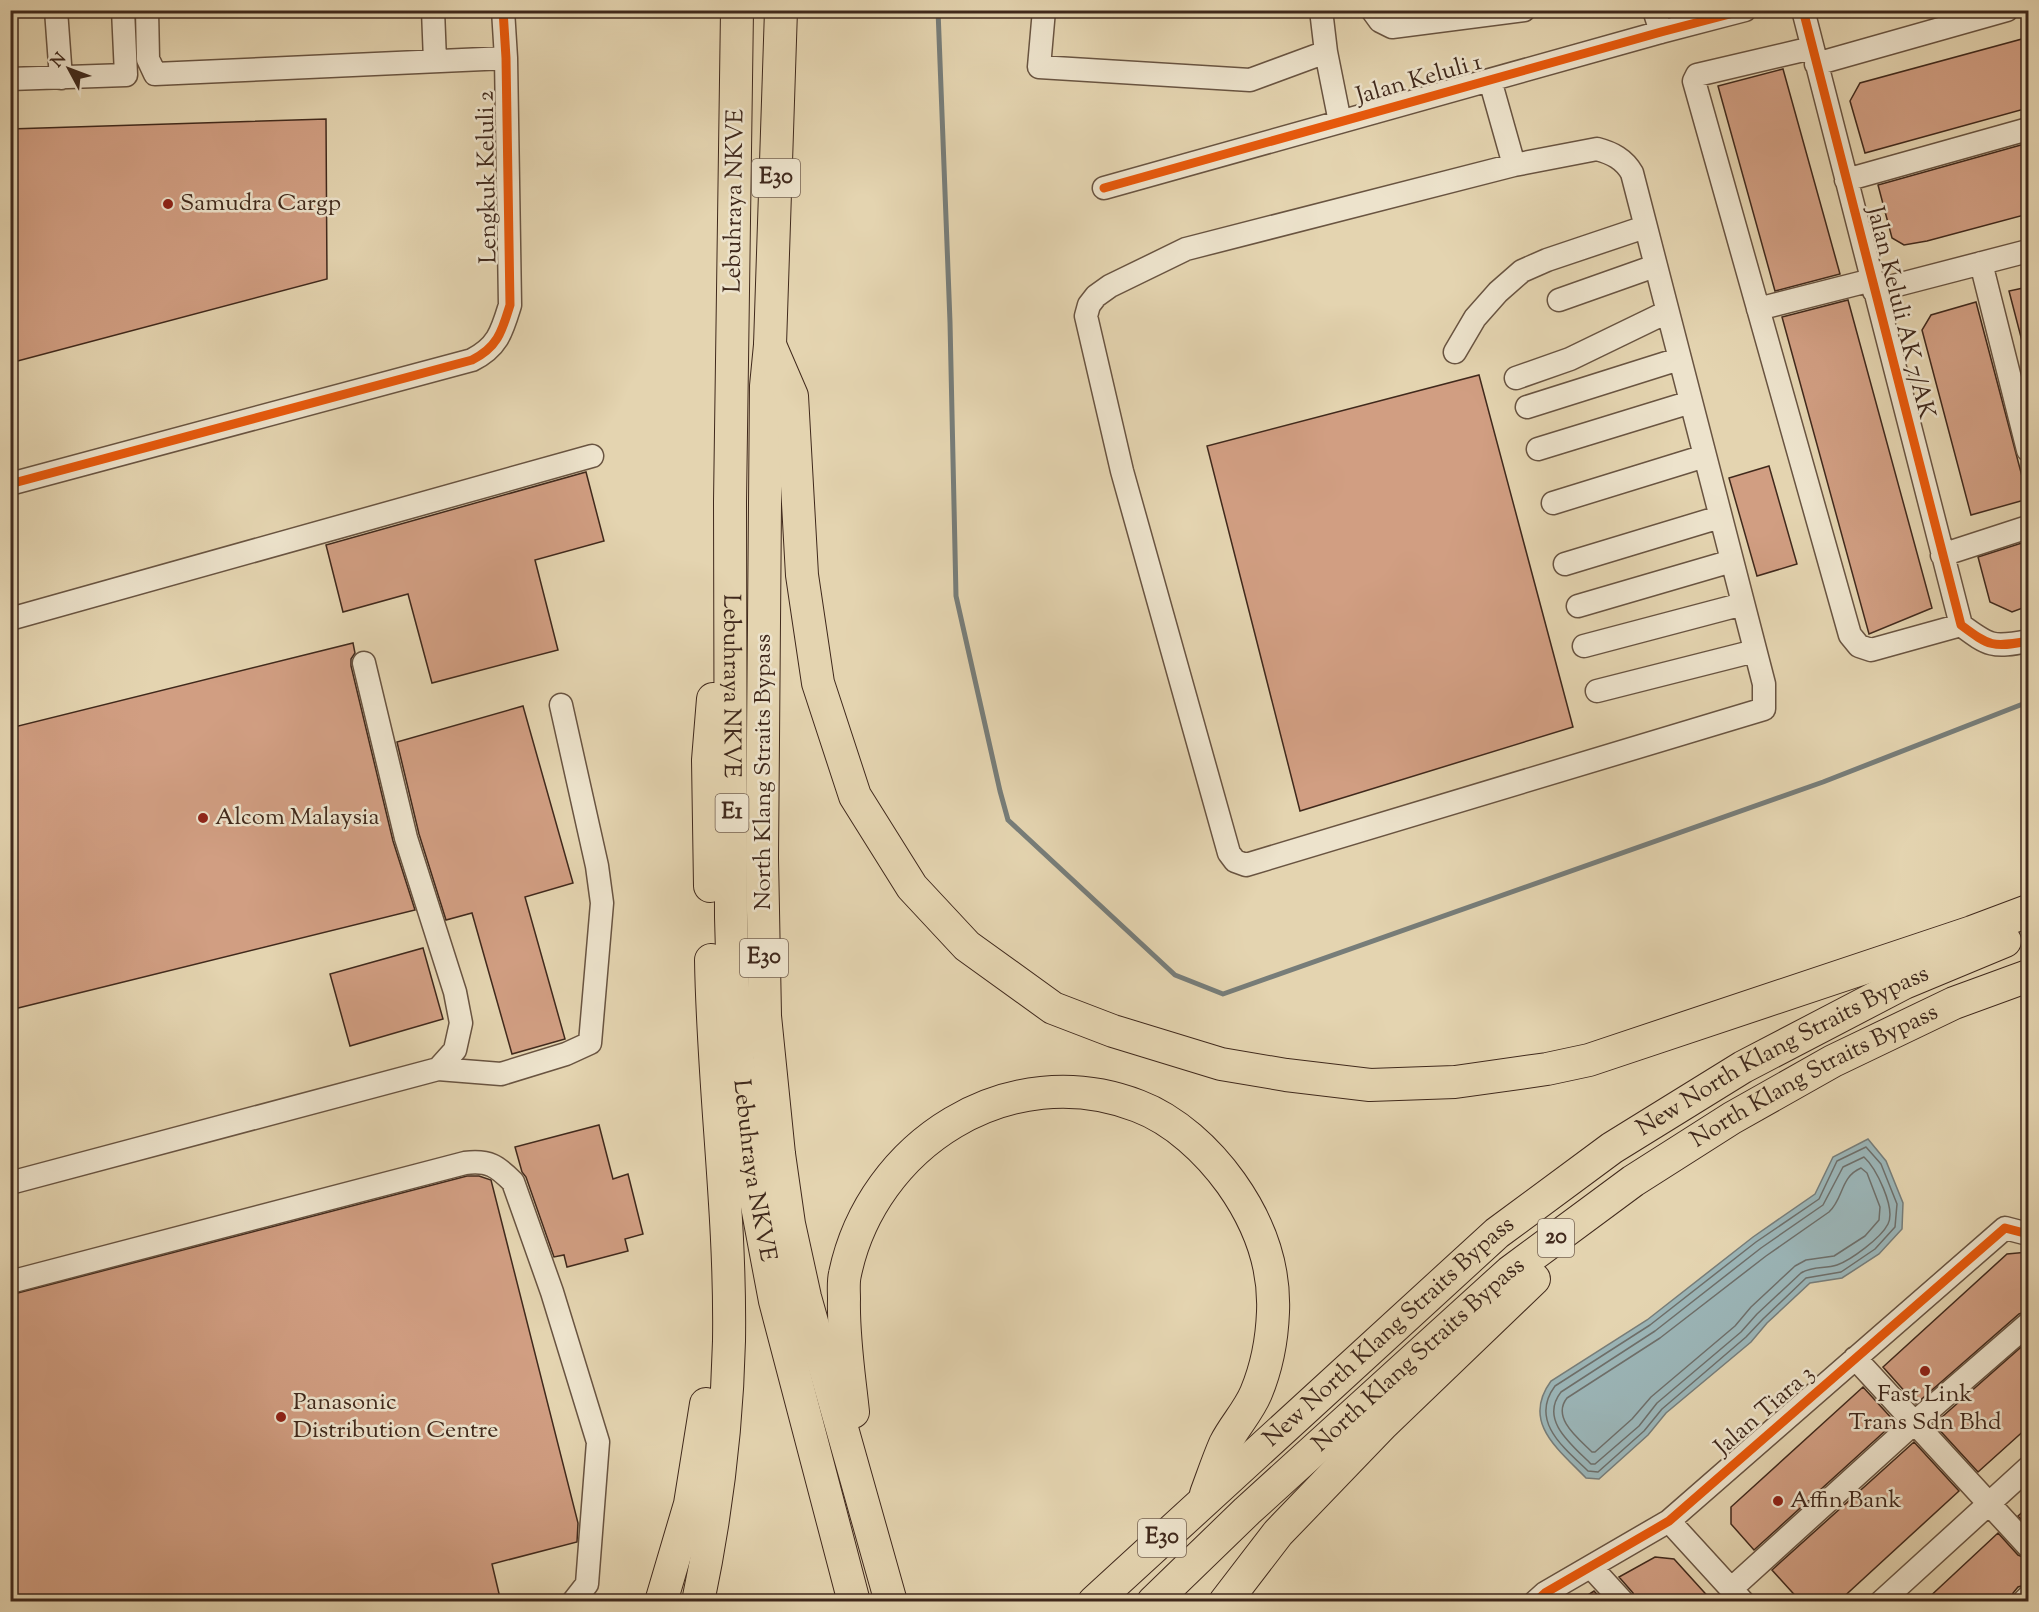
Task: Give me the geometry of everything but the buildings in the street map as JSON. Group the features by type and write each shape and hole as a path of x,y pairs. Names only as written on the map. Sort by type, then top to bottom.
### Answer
{"highway":[{"name":"Lebuhraya NKVE","path":"737,10 730,502 731,941 738,1060 751,1174 775,1301 854,1602"},
{"name":"North Klang Straits Bypass","path":"781,10 770,345 766,386 763,835 765,1016 779,1154 789,1224 805,1297 877,1557"},
{"path":"770,345 792,396 802,575 818,683 855,796 912,887 967,946 1053,1008 1113,1031 1221,1064 1286,1075 1370,1085 1455,1082 1589,1060 1972,932 2028,911"},
{"path":"698,1602 721,1463 729,1342 728,1284 712,1018 708,760 730,502"},
{"name":"New North Klang Straits Bypass","path":"1094,1602 1497,1233 1612,1148 1743,1066 1894,988 1993,945 2028,933"},
{"name":"North Klang Straits Bypass","path":"1153,1602 1247,1511 1510,1272 1633,1181 1732,1118 1833,1061 1954,1003 2028,976"},
{"path":"877,1557 873,1518 854,1419 844,1326 845,1275 870,1208 890,1177 914,1151 930,1136 971,1111 1026,1095 1057,1092 1087,1093 1138,1106 1161,1117 1191,1140 1222,1171 1256,1224 1267,1256 1272,1286 1270,1338 1256,1393 1226,1442 1203,1501"},
{"path":"661,1602 690,1504 707,1398 718,1102"},
{"path":"1225,1602 1278,1533 1383,1424 1633,1181"},
{"name":"E30","path":"877,1557 891,1602"}],"street":[{"path":"56,10 61,78"},
{"path":"10,80 126,75 123,10"},
{"path":"147,10 148,58 155,74 506,58"},
{"path":"433,10 435,61"},
{"name":"Lengkuk Keluli 2","path":"10,484 472,360 487,353 497,340 510,305 506,58 502,10"},
{"path":"1044,10 1040,67 1250,80 1326,52"},
{"path":"1322,10 1326,52 1340,122"},
{"path":"1372,10 1380,21 1392,27 1524,10"},
{"path":"1654,10 1660,32"},
{"name":"Jalan Keluli 1","path":"1104,188 1745,10"},
{"name":"Jalan Keluli AK 7/AK","path":"1803,10 1960,625"},
{"path":"2007,10 1814,56 1695,78 1850,635 1859,646 1871,650 1960,625 1986,643 2004,646 2028,641"},
{"path":"1490,80 1514,165"},
{"path":"1846,180 2028,129"},
{"path":"1598,149 1610,152 1628,165 1632,173 1764,684 1764,709 1246,865 1235,861 1229,853 1122,471 1086,316 1089,305 1096,296 1110,286 1186,249 1514,165 1598,149"},
{"path":"1455,352 1475,318 1498,292 1522,271 1645,227"},
{"path":"1758,309 1981,264 2028,250"},
{"path":"1981,264 2028,450"},
{"path":"1559,300 1655,266"},
{"path":"1516,378 1570,360 1667,312"},
{"path":"1527,407 1680,359"},
{"path":"1538,449 1691,402"},
{"path":"10,619 592,456"},
{"path":"1553,503 1705,456"},
{"path":"1565,564 1720,517"},
{"path":"1942,555 2028,527"},
{"path":"1578,606 1732,561"},
{"path":"1584,646 1743,604"},
{"path":"1597,691 1755,651"},
{"path":"364,663 406,838 455,992 461,1023 455,1050 438,1069"},
{"path":"10,1183 438,1069 501,1074 566,1054 590,1043 602,903 597,866 561,705"},
{"path":"10,1282 465,1163 482,1160 501,1169 513,1182 552,1292 598,1442 587,1584 573,1602"},
{"name":"Jalan Tiara 3","path":"1535,1602 1545,1593 1670,1521 2005,1228 2028,1234"},
{"path":"1670,1521 1737,1595 1914,1423 2028,1324"},
{"path":"1855,1358 2028,1545"},
{"path":"1881,1602 2028,1468"},
{"path":"1591,1567 1623,1602"},
{"path":"2023,1602 2028,1597"}],"water":[{"path":"1868,1139 1886,1161 1903,1203 1902,1229 1879,1254 1842,1278 1810,1283 1767,1323 1751,1342 1666,1413 1648,1435 1599,1479 1586,1478 1555,1445 1542,1422 1540,1409 1543,1396 1551,1381 1647,1320 1753,1237 1815,1194 1833,1157"}],"waterway":[{"path":"938,10 950,322 956,596 1000,791 1008,820 1175,975 1223,994 1823,782 2028,702"}],"cycle path":[{"path":"10,484 472,360 488,350 498,337 510,305 506,58 503,10"},
{"path":"1104,188 1745,10"},
{"path":"1803,10 1961,625 1992,644 2028,641"},
{"path":"1535,1602 1545,1593 1669,1521 2005,1228 2028,1234"}],"place":[{"name":"Samudra Cargp","path":"168,204"},
{"name":"Alcom Malaysia","path":"203,818"},
{"name":"Fast Link Trans Sdn Bhd","path":"1925,1371"},
{"name":"Panasonic Distribution Centre","path":"281,1417"},
{"name":"Affin Bank","path":"1778,1501"}]}
